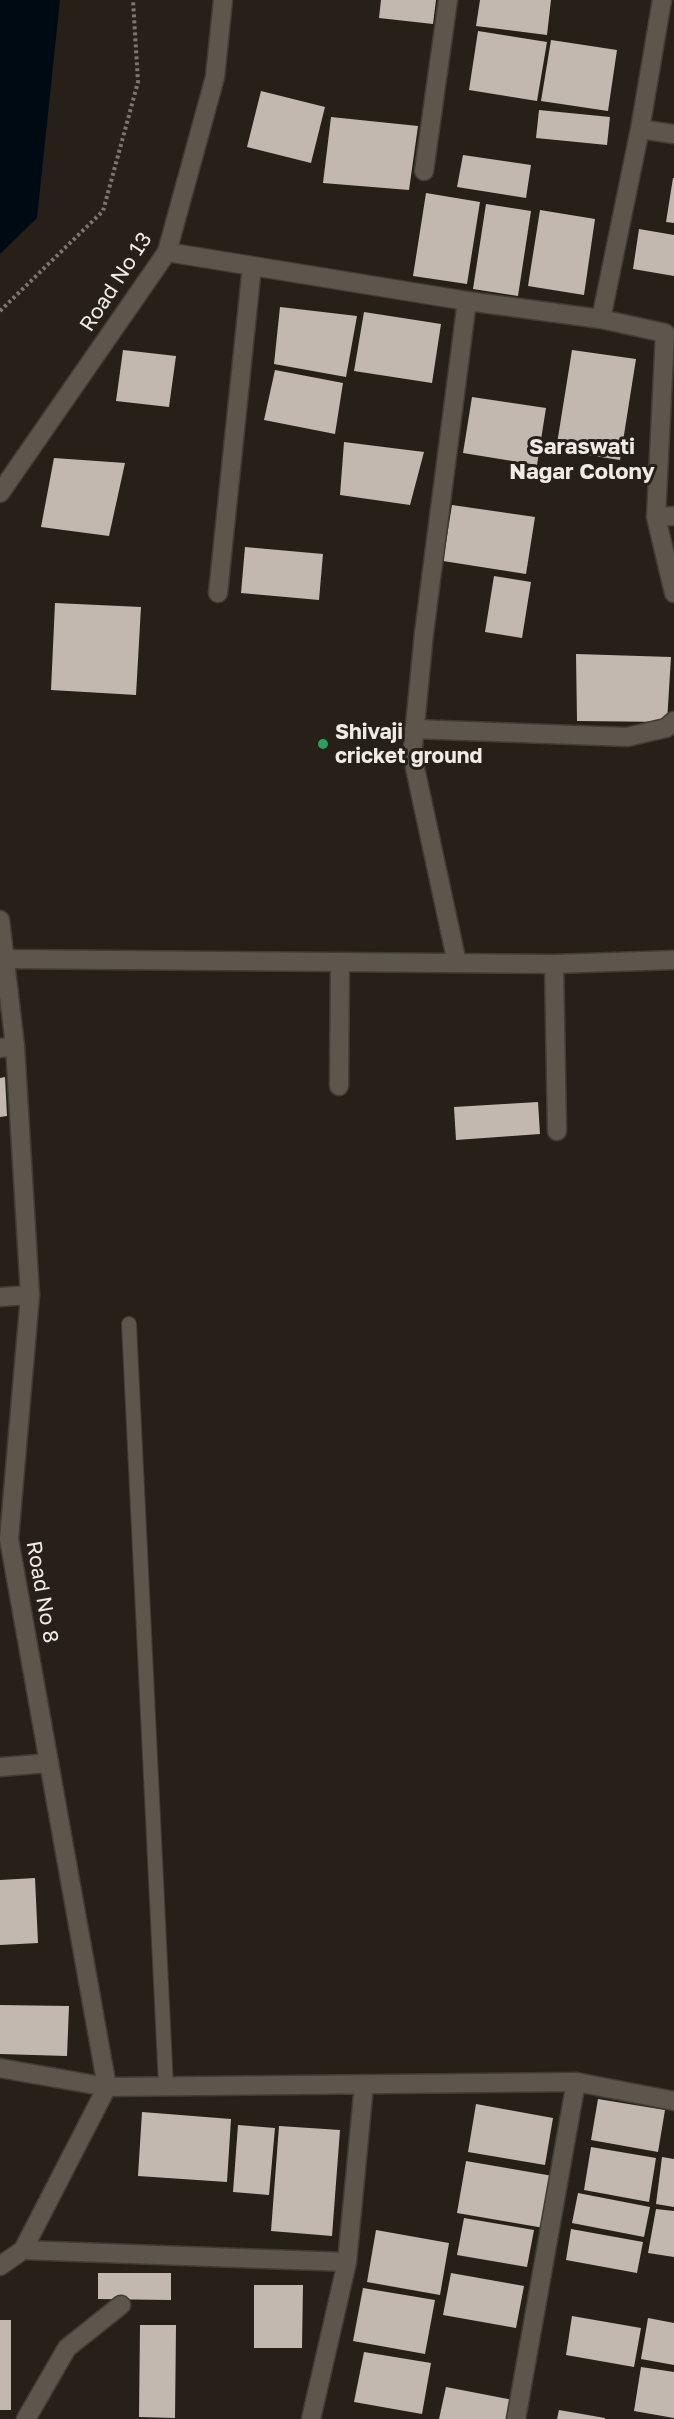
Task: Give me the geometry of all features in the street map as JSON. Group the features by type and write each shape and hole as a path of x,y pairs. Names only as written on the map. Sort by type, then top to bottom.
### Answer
{"street":[{"name":"Road No 13","path":"0,493 167,252 215,77 224,0"},
{"path":"424,171 448,0"},
{"path":"601,319 640,129 662,0"},
{"path":"640,129 674,134"},
{"path":"167,252 467,301 601,319 665,333 665,517 674,593"},
{"path":"218,593 252,266"},
{"path":"457,963 412,746 424,633 467,301"},
{"path":"414,729 627,737 666,728 674,721"},
{"name":"Road No 8","path":"0,920 4,959 7,1047 30,1295 4,1539 49,1762 107,2086"},
{"path":"4,959 554,964 674,960"},
{"path":"339,962 339,1086"},
{"path":"554,964 558,1131"},
{"path":"0,1297 30,1295"},
{"path":"0,1767 49,1762"},
{"path":"0,2068 107,2086 576,2082 674,2101"},
{"path":"516,2419 576,2082"},
{"path":"311,2419 347,2262 364,2085"},
{"path":"0,2266 23,2250 107,2086"},
{"path":"23,2250 347,2262"},
{"path":"26,2419 67,2348 121,2305"}],"lane":[{"path":"129,1324 166,2086"}],"path":[{"path":"0,311 103,212 138,82 133,0"}],"shaded area":[{"path":"0,0 60,0 37,218 0,254"}],"building":[{"path":"381,0 436,0 433,24 379,18"},
{"path":"480,0 551,0 547,35 476,26"},
{"path":"478,31 547,42 537,101 469,90"},
{"path":"551,40 617,50 608,111 541,101"},
{"path":"261,91 325,107 311,163 247,147"},
{"path":"539,110 610,117 607,145 536,138"},
{"path":"331,117 418,126 409,190 323,183"},
{"path":"463,155 531,165 526,198 457,187"},
{"path":"674,178 674,223 666,222"},
{"path":"426,193 480,202 467,284 413,276"},
{"path":"486,204 531,211 518,296 473,289"},
{"path":"540,210 595,219 584,295 528,286"},
{"path":"639,229 674,235 674,276 633,269"},
{"path":"280,307 357,316 346,377 274,364"},
{"path":"364,312 441,324 432,383 354,371"},
{"path":"123,350 176,356 169,407 116,401"},
{"path":"572,350 636,359 620,460 556,450"},
{"path":"275,370 343,383 335,434 264,420"},
{"path":"472,397 546,408 537,465 463,453"},
{"path":"344,442 424,452 410,505 340,495"},
{"path":"54,458 125,463 109,536 41,527"},
{"path":"452,505 535,517 526,574 443,561"},
{"path":"245,547 323,554 319,600 241,593"},
{"path":"494,576 531,582 522,638 485,632"},
{"path":"55,603 141,607 136,695 51,690"},
{"path":"576,654 671,657 667,722 577,721"},
{"path":"5,1077 7,1116 0,1117 0,1078"},
{"path":"538,1102 540,1134 456,1140 454,1107"},
{"path":"35,1878 38,1943 0,1945 0,1880"},
{"path":"0,2005 69,2006 67,2056 0,2054"},
{"path":"598,2099 665,2110 658,2152 591,2140"},
{"path":"476,2104 553,2118 545,2165 468,2152"},
{"path":"142,2112 231,2119 227,2182 138,2176"},
{"path":"238,2125 275,2128 269,2195 233,2192"},
{"path":"279,2126 340,2130 332,2236 271,2231"},
{"path":"591,2147 656,2158 649,2202 584,2190"},
{"path":"662,2157 674,2159 674,2207 656,2204"},
{"path":"466,2161 553,2176 544,2228 457,2213"},
{"path":"578,2193 650,2207 644,2237 572,2223"},
{"path":"656,2209 674,2211 674,2257 648,2253"},
{"path":"464,2218 534,2230 527,2267 457,2255"},
{"path":"571,2229 643,2242 637,2273 566,2260"},
{"path":"376,2230 449,2243 440,2295 367,2282"},
{"path":"98,2273 171,2273 171,2300 98,2299"},
{"path":"451,2273 524,2286 516,2328 443,2315"},
{"path":"254,2285 303,2285 302,2348 254,2348"},
{"path":"363,2288 435,2300 425,2354 353,2341"},
{"path":"572,2316 641,2328 634,2367 566,2355"},
{"path":"648,2318 674,2323 674,2365 641,2359"},
{"path":"0,2320 11,2320 11,2410 0,2410"},
{"path":"140,2325 176,2325 175,2418 139,2417"},
{"path":"364,2352 431,2363 422,2414 354,2402"},
{"path":"641,2367 674,2372 674,2418 634,2411"},
{"path":"446,2387 513,2400 509,2419 439,2419"},
{"path":"559,2410 605,2418 605,2419 557,2419"}],"place":[{"name":"Shivaji cricket ground","path":"323,744"}],"district":[{"name":"Saraswati Nagar Colony","path":"582,460"}]}
